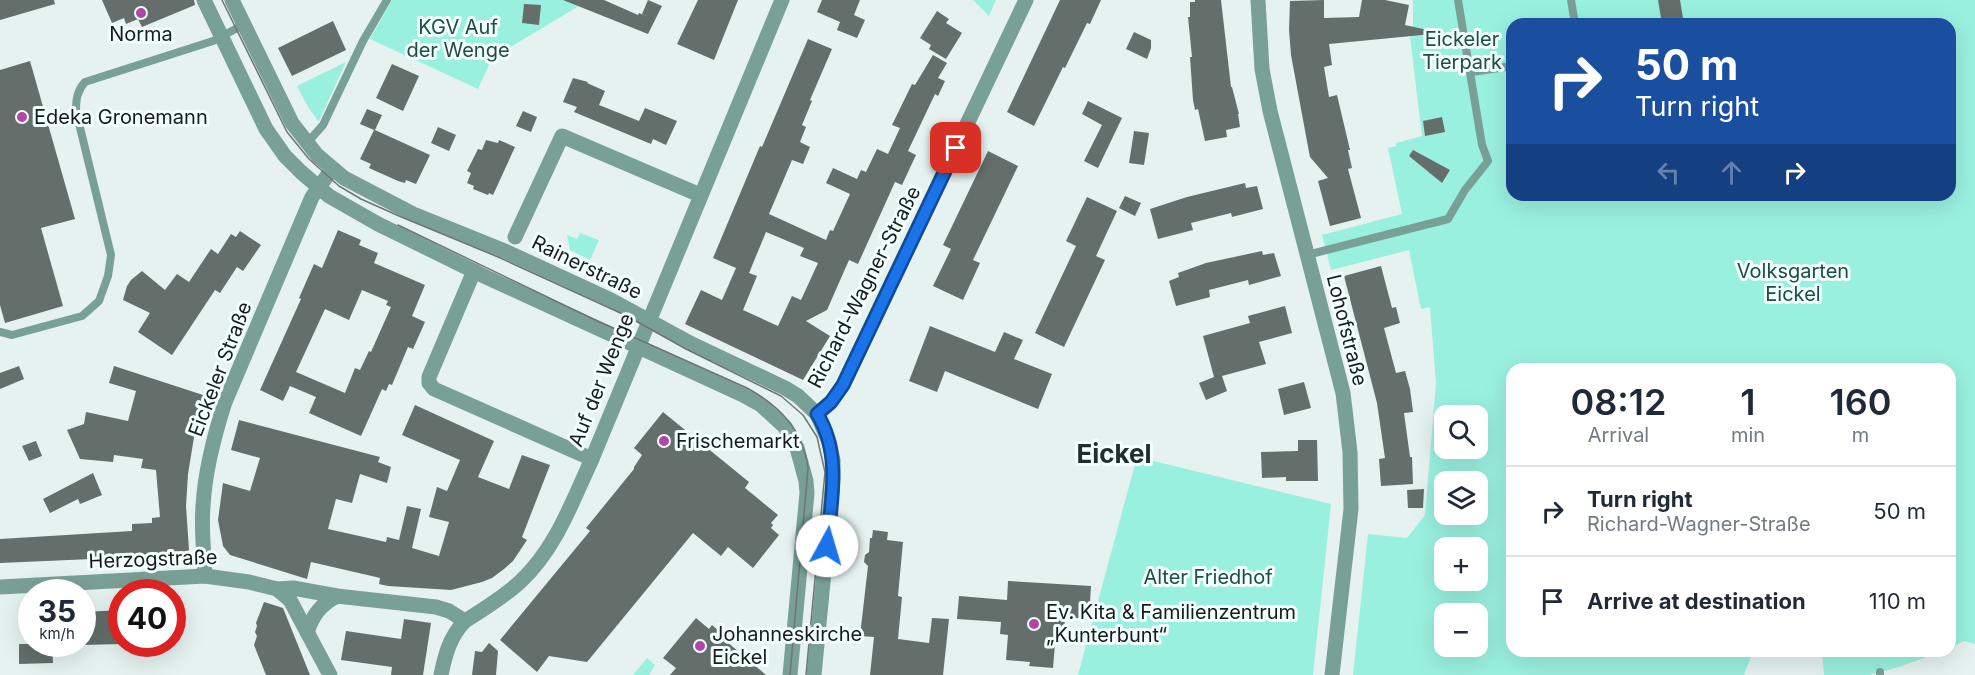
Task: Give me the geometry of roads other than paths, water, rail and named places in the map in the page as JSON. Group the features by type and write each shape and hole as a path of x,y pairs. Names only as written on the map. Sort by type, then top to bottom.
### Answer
{"street":[{"path":"204,0 266,129 285,156 318,187 349,209 474,271 734,391 761,405 785,427 792,436 801,457 807,493 790,675"},
{"path":"232,0 278,96 306,143 332,169"},
{"name":"Auf der Wenge","path":"465,621 520,582 537,564 558,532 592,459 782,0"},
{"name":"Richard-Wagner-Straße","path":"814,675 834,480 829,442 817,414 831,402 843,385 1026,0"},
{"name":"Lohofstraße","path":"1258,0 1262,69 1270,111 1343,393 1350,452 1351,509 1332,675"},
{"path":"514,237 562,136 700,195"},
{"name":"Rainerstraße","path":"332,169 387,202 531,262 649,320 692,344 785,388 798,396 817,414"},
{"name":"Eickeler Straße","path":"205,576 202,510 208,465 225,402 318,187 332,169"},
{"path":"474,271 429,376 429,383 434,389 592,459"},
{"name":"Herzogstraße","path":"0,587 205,576 249,582 277,589"},
{"path":"277,589 293,588 449,610 465,621 450,642 441,675"},
{"path":"277,589 290,600 330,675"},
{"path":"307,632 315,613 322,605 337,596"}],"lane":[{"path":"306,143 316,135 322,125 363,41 387,0"},
{"path":"1307,255 1448,219 1465,190 1488,161 1482,145 1472,72 1458,0"},
{"path":"1571,0 1574,18"},
{"path":"0,332 12,334 82,316 99,301 108,276 111,255 76,111 79,89 85,82 222,37 243,25"},
{"path":"1472,72 1506,67"}],"tram line":[{"path":"222,0 287,132 309,159 339,186 361,199 498,257 627,316 686,349 781,396 803,415 817,437 825,472 806,675"},
{"path":"398,225 593,319 747,388 770,403 788,421 801,442 808,468 790,675"}],"place":[{"name":"Norma","path":"141,13"},
{"name":"Edeka Gronemann","path":"22,117"},
{"name":"Frischemarkt","path":"664,441"},
{"name":"Ev. Kita & Familienzentrum „Kunterbunt“","path":"1034,624"},
{"name":"Johanneskirche Eickel","path":"700,646"}],"district":[{"name":"Eickel","path":"1114,454"}],"park label":[{"name":"KGV Auf der Wenge","path":"458,38"},
{"name":"Eickeler Tierpark","path":"1462,50"},
{"name":"Volksgarten Eickel","path":"1793,282"},
{"name":"Alter Friedhof","path":"1208,577"}]}
